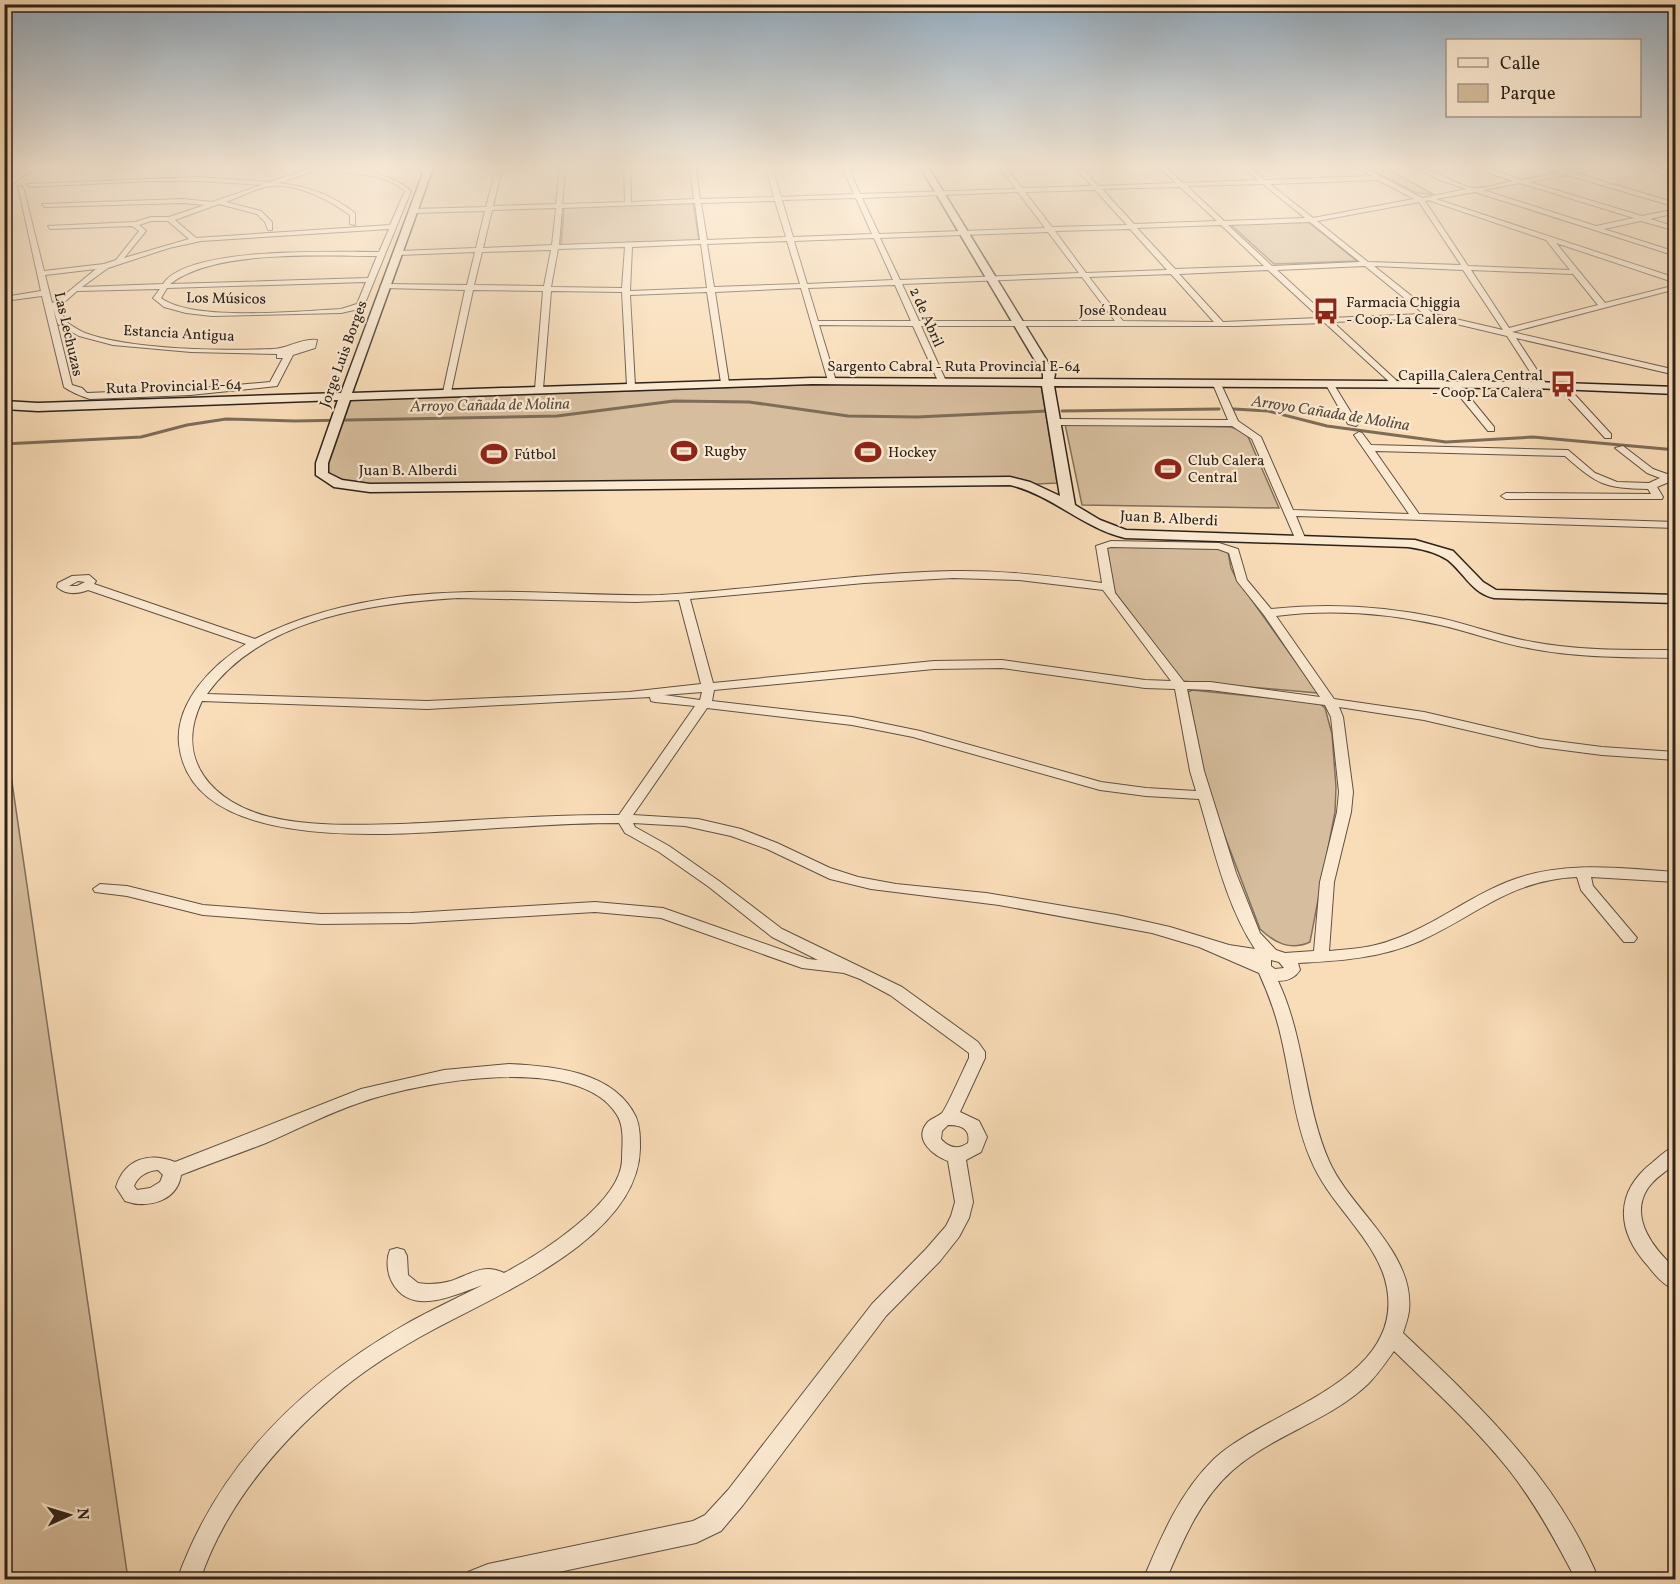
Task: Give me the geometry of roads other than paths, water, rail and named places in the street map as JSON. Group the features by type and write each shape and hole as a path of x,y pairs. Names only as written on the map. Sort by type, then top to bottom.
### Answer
{"street":[{"name":"Las Lechuzas","path":"39,239 45,293 48,307 56,320 55,338 66,385 79,390 84,395 190,392 221,387 271,385"},
{"path":"117,261 136,239"},
{"path":"56,320 56,312 60,303 74,289 105,266 136,254 194,240 210,239"},
{"path":"74,289 371,280 387,239"},
{"name":"Jorge Luis Borges","path":"333,483 325,478 320,470 384,286 404,239"},
{"path":"447,392 468,288 482,239"},
{"path":"539,389 547,289 555,239"},
{"path":"704,239 709,290 725,383"},
{"path":"399,253 790,239 832,381"},
{"name":"2 de Abril","path":"876,239 942,381"},
{"path":"968,239 1049,374 1048,387 1053,422 1069,508"},
{"path":"1057,239 1121,324"},
{"path":"1144,239 1221,324"},
{"path":"1240,239 1395,384"},
{"path":"1335,239 1431,315 1676,373"},
{"path":"1441,239 1456,267 1505,332"},
{"path":"1444,239 1466,268 1538,385"},
{"path":"1549,239 1603,306"},
{"path":"1551,239 1676,281"},
{"path":"1627,239 1676,255"},
{"path":"629,245 626,291 631,386"},
{"path":"124,252 136,254"},
{"name":"Los Músicos","path":"371,280 362,304 357,308 341,311 198,314 168,308 159,302 158,294 163,286 181,272 228,259 381,254"},
{"path":"384,286 626,291 709,290 1367,264 1575,272"},
{"path":"42,273 105,266"},
{"path":"1505,332 1676,287"},
{"path":"4,299 45,293"},
{"path":"48,307 60,303"},
{"name":"José Rondeau","path":"815,322 1221,324 1431,315"},
{"name":"Estancia Antigua","path":"56,320 74,334 103,344 137,349 279,354 271,385"},
{"path":"55,338 74,334"},
{"name":"Sargento Cabral - Ruta Provincial E-64","path":"345,395 832,381 1538,385 1676,391"},
{"path":"1216,382 1234,423"},
{"path":"1329,383 1353,424"},
{"path":"1455,385 1491,429"},
{"path":"1563,387 1608,436"},
{"name":"Sargento Cabral - Ruta Provincial E-64","path":"1563,387 1600,396 1676,397"},
{"name":"Ruta Provincial E-64","path":"4,405 38,407 345,395"},
{"path":"1053,422 1234,423 1256,437 1300,538"},
{"path":"1359,435 1416,515"},
{"path":"1368,448 1568,453 1592,475 1615,485 1651,486 1672,476"},
{"path":"1620,448 1650,471 1672,476"},
{"name":"Juan B. Alberdi","path":"333,483 370,488 1010,481 1041,490 1103,528 1125,534 1394,542 1432,547 1457,560 1479,587 1501,595 1676,599"},
{"path":"1025,484 1047,487 1064,481"},
{"path":"1506,496 1658,496 1651,486"},
{"path":"1290,513 1416,515 1676,525"},
{"path":"1154,1580 1187,1508 1198,1490 1224,1463 1247,1447 1358,1379 1377,1360 1392,1336 1399,1309 1395,1284 1385,1258 1321,1162 1282,1010 1282,988 1276,965 1253,934 1229,873 1204,795 1180,685 1107,587 1100,549 1105,545 1219,546 1234,551 1242,581 1268,612 1330,702 1340,732 1346,792 1341,826 1327,882 1322,955"},
{"path":"1107,587 1027,577 938,575 644,599 480,595 404,599 337,610 255,643 220,669 198,698 186,727 186,753 191,765 208,790 228,805 249,814 305,826 367,829 624,819 690,823 736,833 769,844 827,873 855,882 975,897 1134,922 1276,965 1322,955 1364,952 1399,944 1522,882 1548,875 1583,872 1676,877"},
{"path":"88,586 255,643"},
{"path":"624,819 708,698 708,687 684,596"},
{"path":"1268,612 1328,609 1380,612 1439,621 1512,642 1550,649 1676,654"},
{"path":"198,698 427,705 630,695 934,665 989,664 1014,665 1145,684 1210,686 1330,702 1424,716 1548,745 1676,756"},
{"path":"630,695 831,718 878,726 1108,787 1204,795"},
{"path":"624,819 630,830 664,849 714,884 777,933 818,951 845,968 880,981 978,1052 951,1112 952,1118"},
{"path":"1583,872 1586,887 1629,938"},
{"path":"100,889 127,891 203,910 321,919 411,918 595,908 631,909 676,916 807,964 845,968"},
{"path":"172,1171 358,1096 447,1075 476,1071 514,1070 572,1078 596,1086 617,1100 628,1117 632,1134 632,1155 625,1179 597,1219 560,1251 504,1284 414,1330 330,1387 273,1441 234,1491 203,1541 188,1580"},
{"path":"952,1118 959,1118 972,1125 978,1136 975,1147 964,1154 956,1155 941,1151 932,1140 931,1134 938,1123 952,1118"},
{"path":"1676,1153 1640,1186 1631,1215 1638,1238 1656,1264 1676,1282"},
{"path":"476,1580 488,1575 696,1532 713,1523 879,1310 938,1251 949,1236 961,1216 964,1201 956,1155"},
{"path":"397,1256 399,1278 406,1286 420,1292 434,1293 454,1289 482,1276 490,1276 504,1284"},
{"path":"1392,1336 1488,1430 1517,1463 1542,1498 1588,1580"}],"waterway":[{"name":"Arroyo Cañada de Molina","path":"4,444 141,437 187,425 226,419 295,421 557,416 674,401 749,402 848,416 917,417 1047,411"},
{"name":"Arroyo Cañada de Molina","path":"1062,411 1219,409"},
{"name":"Arroyo Cañada de Molina","path":"1234,409 1268,411 1327,426 1446,442 1533,437 1676,450"}],"place":[{"name":"Farmacia Chiggia - Coop. La Calera","path":"1326,311"},
{"name":"Capilla Calera Central - Coop. La Calera","path":"1563,384"},
{"name":"Rugby","path":"684,451"},
{"name":"Hockey","path":"868,452"},
{"name":"Fútbol","path":"494,454"},
{"name":"Club Calera Central","path":"1168,469"}]}
